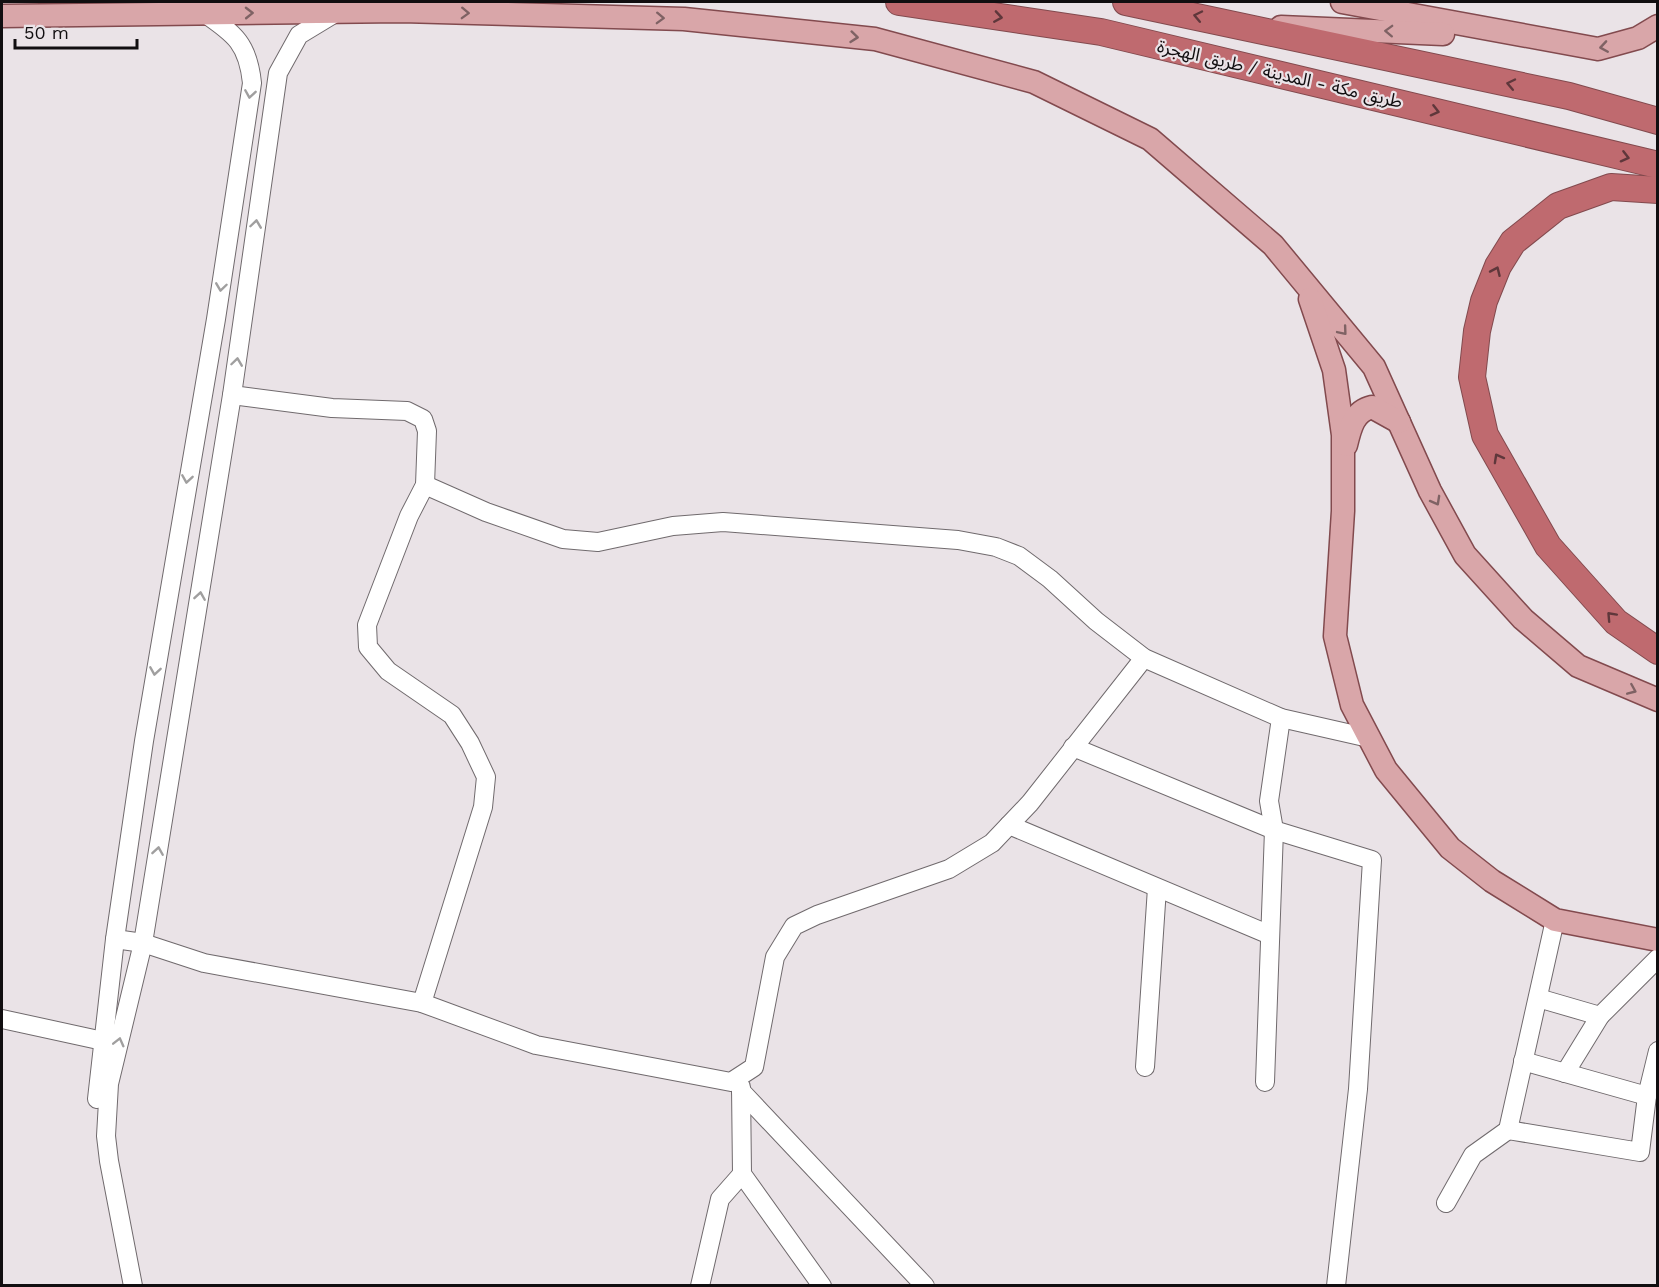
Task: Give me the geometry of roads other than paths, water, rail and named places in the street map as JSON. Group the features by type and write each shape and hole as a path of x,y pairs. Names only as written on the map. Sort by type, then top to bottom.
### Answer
{"highway":[{"name":"طريق مكة - المدينة / طريق الهجرة","path":"899,2 1101,32 1658,165"},
{"name":"طريق مكة - المدينة / طريق الهجرة","path":"1125,2 1569,96 1658,121"},
{"path":"1658,190 1611,187 1558,206 1513,242 1498,266 1484,301 1477,331 1472,377 1485,435 1548,546 1616,622 1658,651"}],"main road":[{"path":"1342,2 1598,49 1638,38 1658,26"},
{"path":"2,16 337,12 684,19 875,39 1034,82 1150,139 1273,245 1374,367 1430,491 1465,555 1523,619 1578,666 1658,700"},
{"path":"1238,25 1532,38"},
{"path":"1305,286 1334,370 1343,445 1343,512 1335,636 1352,705 1386,770 1450,848 1492,881 1555,920 1658,940"},
{"path":"1343,445 1352,424 1364,409 1372,407 1399,422"}],"street":[{"path":"134,1286 106,1136 109,1084 143,943 232,395 278,73 299,35 337,12"},
{"path":"122,1286 98,1165 95,1136 103,1041 115,939 162,633 216,319 252,83 249,60 241,43 227,29 204,13"},
{"path":"216,319 242,323"},
{"path":"232,395 332,408 407,411 423,418 427,431 425,485 410,516 367,625 368,647 388,671 452,714 470,743 486,777 483,807 422,1003"},
{"path":"425,485 486,512 563,539 598,542 673,526 723,522 958,540 996,547 1019,556 1050,579 1095,621 1144,657 1281,718 1369,738"},
{"path":"162,633 193,640"},
{"path":"822,1286 742,1174 741,1084 754,1067 775,957 794,926 817,915 949,869 992,843 1074,747 1144,657"},
{"path":"1265,1082 1274,830 1269,801 1281,718"},
{"path":"1074,747 1274,830 1372,860 1359,1089 1336,1286"},
{"path":"1009,825 1270,935"},
{"path":"1145,1067 1158,888"},
{"path":"1446,1203 1473,1155 1508,1130 1555,920"},
{"path":"115,939 143,943 204,963 422,1003 536,1045 741,1084 925,1286"},
{"path":"1565,1073 1600,1016 1658,958"},
{"path":"1538,998 1600,1016"},
{"path":"2,1019 103,1041"},
{"path":"1508,1130 1638,1153 1641,1151 1647,1096 1658,1051"},
{"path":"1523,1061 1647,1096"},
{"path":"700,1286 720,1199 742,1174"}]}
